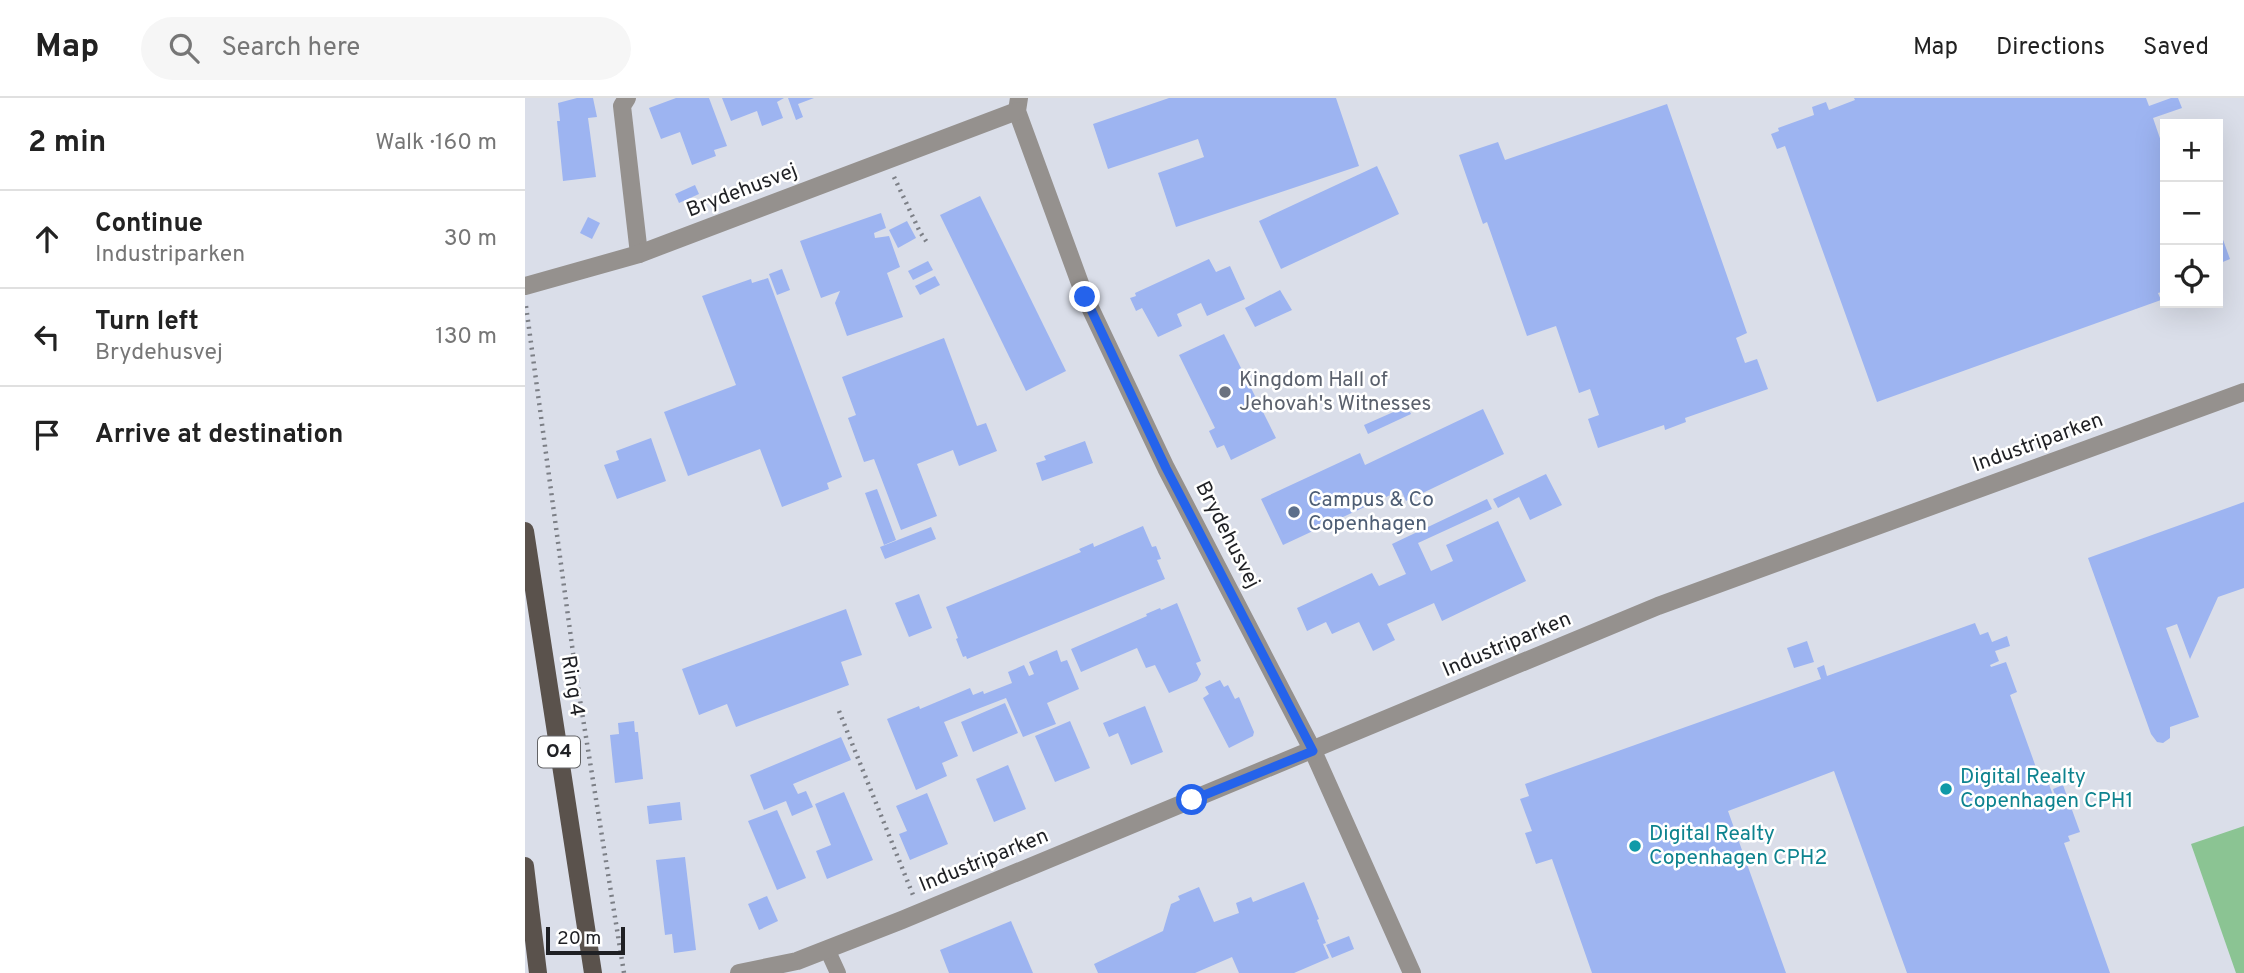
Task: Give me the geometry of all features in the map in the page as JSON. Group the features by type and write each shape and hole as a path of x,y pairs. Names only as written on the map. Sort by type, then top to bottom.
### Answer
{"main road":[{"name":"Ring 4","path":"525,531 593,973"},
{"path":"525,866 538,973"}],"street":[{"path":"627,98 622,106 639,254"},
{"name":"Brydehusvej","path":"525,286 639,254 887,160 1018,105 1091,308 1166,468 1313,751 1412,973"},
{"name":"Industriparken","path":"739,973 797,961 1313,751 1658,606 2244,392"},
{"name":"Industriparken","path":"779,973 797,961"}],"lane":[{"path":"827,949 838,973"}],"path":[{"path":"887,160 928,244"},
{"path":"525,300 576,675 624,973"},
{"path":"839,711 919,912"}],"green space":[{"path":"2244,826 2244,973 2236,973 2191,844"}],"building":[{"path":"577,98 593,98 597,117 588,118 596,177 563,181 557,121 560,121 558,103"},
{"path":"676,98 709,98 727,146 714,150 716,156 692,165 680,132 661,139 649,108"},
{"path":"722,98 784,98 777,102 783,118 762,126 757,111 731,121"},
{"path":"788,98 814,98 798,104 803,117 796,120"},
{"path":"1169,98 1336,98 1359,166 1176,227 1158,173 1204,157 1198,139 1108,169 1093,124"},
{"path":"1854,98 2146,98 2149,106 2178,98 2182,108 2153,118 2160,138 2160,300 1877,402 1785,146 1777,149 1771,134 1779,131 1778,128 1814,115 1812,107 1826,102 1829,110 1855,100"},
{"path":"1667,104 1747,333 1736,338 1745,363 1757,359 1768,389 1685,418 1686,422 1665,430 1664,425 1598,448 1588,419 1599,415 1590,389 1579,393 1556,326 1527,336 1487,222 1483,224 1459,155 1498,142 1505,160"},
{"path":"1377,166 1399,214 1281,269 1259,221"},
{"path":"695,185 699,194 679,203 675,194"},
{"path":"980,196 1066,371 1026,391 940,215"},
{"path":"881,213 886,228 874,233 875,238 889,236 900,267 887,273 903,317 847,336 835,303 840,291 821,298 800,241"},
{"path":"588,217 600,223 592,239 580,233"},
{"path":"907,221 916,238 898,248 889,230"},
{"path":"2223,240 2230,259 2223,262"},
{"path":"1209,259 1216,272 1230,266 1245,299 1207,316 1201,303 1177,314 1182,326 1158,337 1142,308 1136,311 1130,298 1136,296 1135,293"},
{"path":"928,261 933,270 913,280 908,271"},
{"path":"782,269 790,290 777,295 769,274"},
{"path":"935,276 940,285 920,295 915,286"},
{"path":"768,278 842,477 827,483 829,489 782,507 760,449 688,476 664,412 736,385 702,296 751,279 752,283"},
{"path":"1280,290 1292,310 1255,327 1245,308"},
{"name":"Kingdom Hall of Jehovah's Witnesses","path":"1224,334 1276,438 1231,460 1224,445 1217,448 1209,431 1215,428 1179,355"},
{"path":"944,338 977,426 986,423 997,451 959,466 953,450 917,464 937,516 901,530 874,459 864,462 848,418 856,415 842,377"},
{"path":"1407,406 1411,414 1368,434 1364,425"},
{"path":"1483,409 1504,454 1406,501 1401,490 1283,545 1261,499 1360,453 1365,465"},
{"path":"651,438 666,481 617,499 604,465 619,460 616,451"},
{"path":"1085,441 1093,463 1042,481 1036,463 1046,460 1044,456"},
{"path":"1546,474 1562,505 1530,520 1519,497 1498,508 1493,499"},
{"path":"877,489 896,540 884,545 865,493"},
{"path":"1487,499 1492,509 1418,543 1431,571 1453,561 1446,545 1498,521 1526,581 1442,621 1434,603 1387,624 1395,640 1373,651 1359,622 1332,634 1326,622 1307,631 1297,608 1372,573 1379,586 1406,574 1392,544"},
{"path":"2244,502 2244,588 2218,597 2190,659 2177,624 2166,628 2199,717 2170,727 2170,738 2163,743 2157,742 2151,734 2088,558"},
{"path":"1143,526 1152,547 1156,546 1161,559 1157,560 1165,579 967,659 966,656 963,657 946,607 1081,552 1079,549 1093,543 1094,547"},
{"path":"931,527 936,539 885,559 880,547"},
{"path":"919,594 932,628 909,637 895,603"},
{"path":"1177,603 1201,661 1196,663 1201,674 1197,681 1169,693 1155,665 1146,668 1137,648 1081,672 1071,649 1147,616 1146,614"},
{"path":"846,609 862,655 841,662 849,685 736,727 727,704 699,715 682,669"},
{"path":"1975,623 1980,635 1988,632 1992,642 2007,636 2010,646 1995,651 1999,661 1990,665 1991,667 2006,662 2017,692 2010,695 2038,773 2044,771 2057,806 2051,808 2053,812 2060,810 2053,789 2063,785 2080,832 2068,836 2070,841 2064,843 2110,973 1907,973 1834,771 1728,811 1786,973 1592,973 1552,859 1536,864 1525,833 1532,831 1520,799 1529,796 1525,784 1821,679 1817,668 1824,665 1827,676"},
{"path":"1807,641 1814,662 1794,668 1787,648"},
{"path":"1057,650 1061,662 1067,660 1079,689 1047,703 1056,724 1023,737 1006,698 944,722 958,756 942,763 947,776 916,790 887,719 919,706 920,709 970,688 973,695 983,691 984,694 1012,683 1008,672 1024,665 1029,676 1034,674 1029,662"},
{"path":"1220,680 1224,687 1228,685 1235,699 1239,697 1254,732 1253,736 1229,748 1203,698 1209,694 1205,687"},
{"path":"1005,703 1018,733 973,752 961,722"},
{"path":"1145,706 1163,752 1131,765 1118,733 1109,737 1103,723"},
{"path":"634,721 635,732 638,732 643,779 615,783 610,735 619,734 618,723"},
{"path":"1070,721 1090,768 1055,782 1035,736"},
{"path":"841,737 851,760 793,784 798,794 806,791 813,807 792,816 786,801 764,810 750,775"},
{"path":"1008,765 1026,809 994,822 976,779"},
{"path":"844,792 873,860 827,879 816,851 831,845 815,804"},
{"path":"927,793 948,844 910,860 899,834 907,831 896,806"},
{"path":"680,802 682,820 649,824 647,806"},
{"path":"777,810 806,878 777,890 748,821"},
{"path":"685,857 696,950 674,953 672,934 665,935 656,860"},
{"path":"1304,882 1319,919 1317,920 1326,943 1323,944 1329,958 1294,973 1239,973 1232,957 1195,973 1098,973 1094,964 1163,931 1171,904 1180,900 1178,896 1199,887 1214,922 1239,913 1236,903 1251,897 1253,902"},
{"path":"767,896 778,921 759,930 748,904"},
{"path":"1011,921 1033,973 949,973 940,950"},
{"path":"1349,936 1354,949 1332,958 1326,945"}],"place":[{"name":"Kingdom Hall of Jehovah's Witnesses","path":"1225,392"},
{"name":"Campus & Co Copenhagen","path":"1294,512"},
{"name":"Digital Realty Copenhagen CPH1","path":"1946,789"},
{"name":"Digital Realty Copenhagen CPH2","path":"1635,846"}],"route":[{"path":"1085,297 1166,468 1313,751 1192,800"}]}
